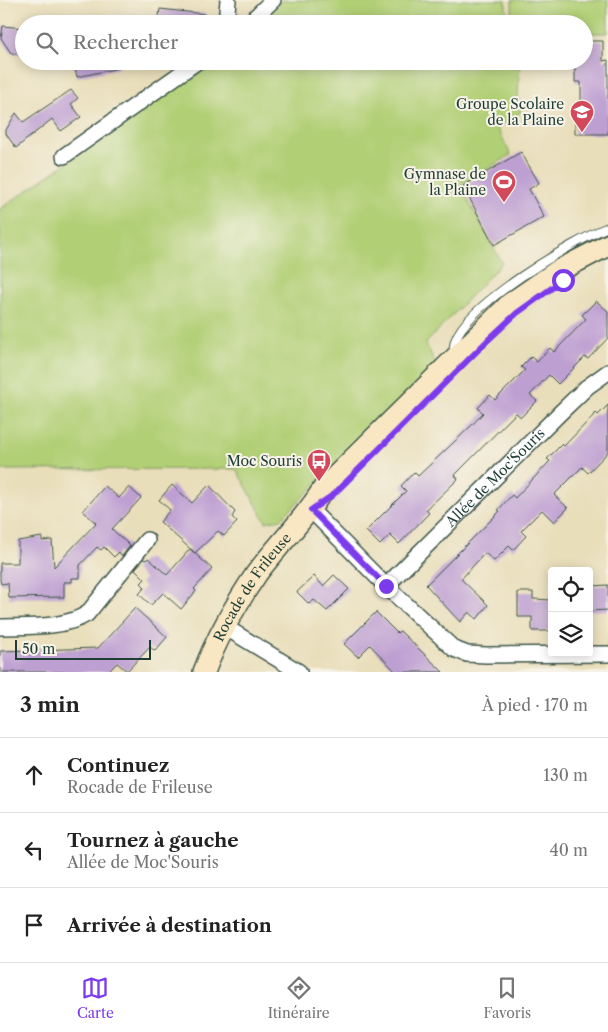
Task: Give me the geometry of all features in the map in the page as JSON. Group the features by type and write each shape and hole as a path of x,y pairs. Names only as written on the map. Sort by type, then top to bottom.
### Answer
{"street":[{"path":"228,0 228,15"},
{"path":"258,15 274,0"},
{"path":"64,156 185,70"},
{"name":"Rocade de Frileuse","path":"204,672 225,627 258,573 311,510 324,488 510,304 558,271 608,245"},
{"name":"Rocade de Frileuse","path":"311,510 333,495 517,313 563,280 608,256"},
{"name":"Allée de Moc'Souris","path":"386,586 560,412 587,387 608,372"},
{"path":"311,510 386,586 454,648 467,654 608,654"},
{"path":"0,627 61,624 77,620 87,614 147,540"},
{"path":"225,627 299,672"}],"lane":[{"path":"453,359 455,340 471,318 500,292 568,246 608,227"}],"green space":[{"path":"282,0 506,0 509,15 266,15"},
{"path":"512,0 608,0 608,33 593,33 593,15 512,15"},
{"path":"202,70 519,70 518,95 521,112 497,128 511,155 460,185 502,263 426,343 436,365 281,519 266,522 236,469 0,470 0,209"}],"building":[{"path":"160,9 205,14 205,15 159,15"},
{"path":"3,26 15,27 15,53 11,53 1,38"},
{"path":"593,41 603,41 603,61 608,60 608,134 575,134 575,114 581,113 581,82 575,82 575,70 593,70"},
{"path":"75,70 110,70 77,77"},
{"path":"71,90 78,98 71,104 81,117 61,131 52,119 16,148 6,134 6,130 16,113 23,122"},
{"name":"Gymnase de la Plaine","path":"521,152 539,183 529,189 544,217 494,245 463,186"},
{"path":"596,301 608,311 608,338 588,359 585,357 558,384 549,375 530,395 537,401 521,417 516,413 455,475 458,479 426,510 429,513 399,544 390,535 380,545 366,531 406,491 401,486 414,472 418,476 470,427 483,413 478,408 490,395 495,400 525,370 521,367 531,357 537,362 550,348 554,352 586,319 582,315"},
{"path":"608,405 608,452 588,473 582,467 554,495 568,508 554,522 542,510 521,531 526,536 513,550 509,546 494,561 485,553 461,579 488,605 477,619 469,612 460,622 426,585 500,511 498,510 512,495 515,498 550,461 547,459 562,444 564,446 596,413 598,415"},
{"path":"172,485 192,503 209,485 235,512 232,517 237,522 224,536 218,531 195,553 160,522 170,510 159,500"},
{"path":"105,486 119,498 129,487 141,498 112,529 130,546 122,556 119,552 114,557 104,547 101,550 97,547 80,565 80,578 72,578 72,582 64,582 64,597 9,598 8,583 1,584 0,563 18,563 18,541 42,537 42,541 52,540 54,567 96,523 83,511"},
{"path":"190,549 212,569 194,589 196,591 181,609 163,593 151,605 139,594 145,587 141,583 145,579 135,569 144,559 148,558 167,575"},
{"path":"334,575 349,589 327,611 314,600 309,604 297,592 314,576 323,586"},
{"path":"608,585 608,610 593,611 593,586"},
{"path":"518,592 533,592 533,599 548,600 548,631 532,631 532,617 518,617"},
{"path":"135,608 167,637 155,651 150,647 127,671 117,663 108,672 0,672 0,651 98,648"},
{"path":"376,612 397,633 400,631 443,672 396,672 370,645 358,657 344,644"}],"place":[{"name":"Groupe Scolaire de la Plaine","path":"582,133"},
{"name":"Gymnase de la Plaine","path":"504,203"},
{"name":"Moc Souris","path":"319,482"}],"route":[{"path":"386,586 311,510 333,495 517,313 535,298 563,280"}]}
